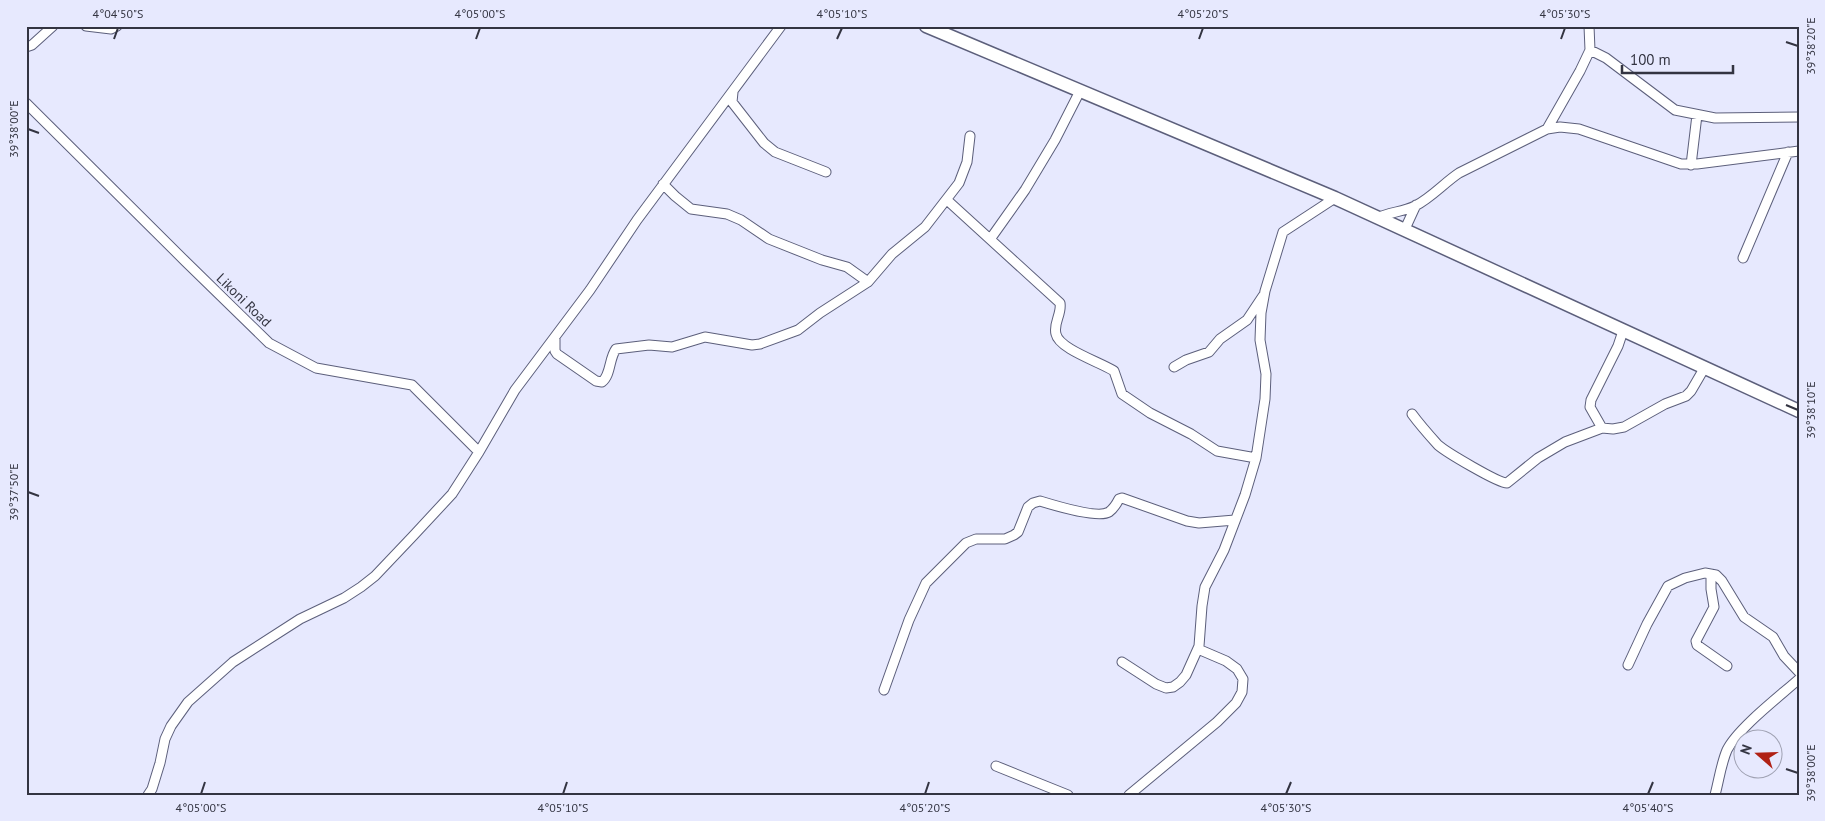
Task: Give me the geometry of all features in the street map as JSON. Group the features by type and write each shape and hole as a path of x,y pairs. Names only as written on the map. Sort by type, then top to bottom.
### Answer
{"street":[{"path":"26,47 32,45 53,26"},
{"path":"86,26 111,29 117,26"},
{"path":"148,795 152,789 160,763 165,739 171,726 188,702 234,662 300,619 344,598 375,576 452,494 515,390 554,339 636,220 781,26"},
{"path":"926,26 1335,198 1799,411"},
{"path":"1547,129 1590,50 1589,26"},
{"path":"1590,50 1606,58 1675,110 1715,118 1799,117"},
{"path":"734,90 731,101 764,143 775,152 826,172"},
{"path":"991,238 1025,190 1055,140 1080,91"},
{"name":"Likoni Road","path":"26,103 269,343 316,368 412,385 479,452"},
{"path":"1690,165 1697,115"},
{"path":"1377,218 1416,205 1459,173 1547,129 1560,127 1579,129 1665,159 1690,165 1799,151"},
{"path":"554,339 557,354 596,381 602,382 606,378 616,350 649,345 672,346 705,337 741,344 760,344 798,330 820,313 868,282 892,254 925,227 959,183 967,162 970,136"},
{"path":"1743,258 1788,152"},
{"path":"663,184 691,209 727,214 741,220 769,238 822,260 847,267 868,282"},
{"path":"1122,662 1156,684 1166,688 1173,687 1186,675 1198,648 1203,593 1224,550 1245,496 1256,458 1265,399 1266,374 1260,340 1261,313 1283,232 1335,198"},
{"path":"947,200 991,238 1060,303 1061,312 1056,326 1056,334 1061,343 1114,371 1122,394 1150,413 1191,434 1217,451 1256,458"},
{"path":"1405,229 1416,205"},
{"path":"1174,367 1186,360 1209,352 1220,339 1247,320 1265,293"},
{"path":"1602,428 1590,407 1590,400 1618,346 1623,330"},
{"path":"1412,414 1439,445 1488,477 1502,483 1507,483 1538,458 1565,442 1602,428 1624,427 1665,404 1686,396 1705,367"},
{"path":"884,690 909,620 926,583 966,543 976,539 1005,539 1014,535 1018,532 1028,507 1033,503 1040,501 1088,513 1104,513 1110,512 1119,499 1122,498 1187,521 1200,523 1235,520"},
{"path":"1628,665 1647,624 1668,586 1685,578 1705,573 1716,575 1722,581 1744,617 1773,636 1784,656 1799,672"},
{"path":"1711,574 1714,608 1696,641 1697,644 1727,666"},
{"path":"1129,795 1217,722 1236,703 1242,692 1243,679 1237,669 1226,660 1198,648"},
{"path":"1715,795 1722,763 1728,748 1745,727 1799,679"},
{"path":"996,766 1068,795"}]}
